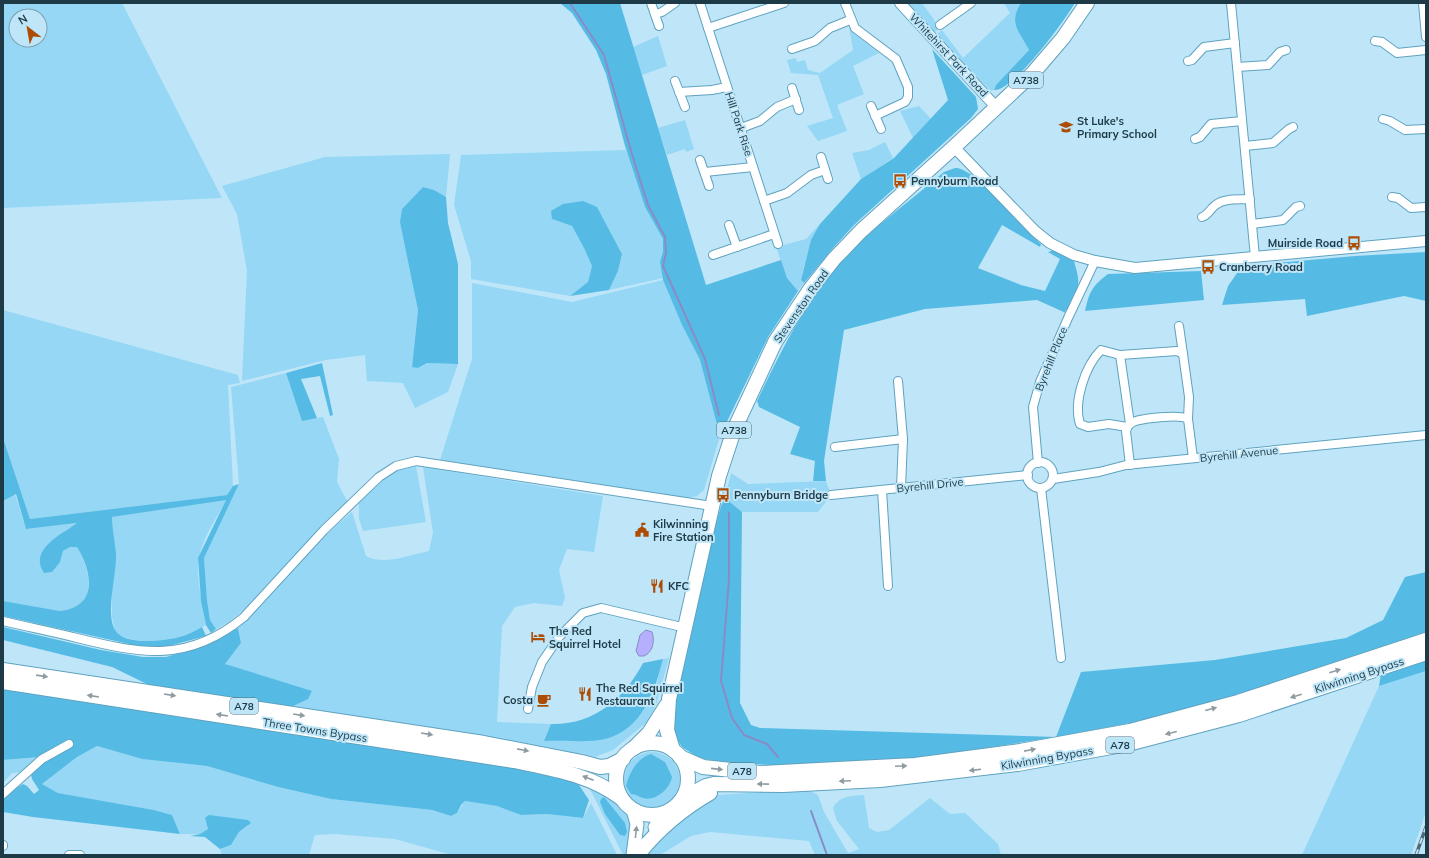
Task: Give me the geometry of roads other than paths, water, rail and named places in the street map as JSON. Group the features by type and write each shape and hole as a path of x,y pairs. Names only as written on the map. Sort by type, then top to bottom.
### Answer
{"highway":[{"name":"Stevenston Road","path":"669,700 719,476 734,430 772,348 790,317 834,259 861,231 997,108 1048,57 1087,3"},
{"name":"Kilwinning Bypass","path":"676,754 703,767 760,773 922,764 1020,751 1130,731 1238,702 1426,640"},
{"name":"Kilwinning Bypass","path":"678,804 710,785 729,783 783,785 912,777 1018,764 1121,745 1239,715 1426,653"},
{"name":"Three Towns Bypass","path":"3,670 484,743 582,762 600,767 609,766 628,754"},
{"name":"Three Towns Bypass","path":"3,682 514,761 585,777 600,783 621,798"},
{"name":"A738","path":"669,700 666,730 676,754"},
{"name":"A738","path":"628,754 654,727 669,700"},
{"name":"A78","path":"628,754 642,745 652,744 662,745 676,754"},
{"path":"621,798 616,778 619,765 628,754"},
{"path":"676,754 687,772 688,779 678,804"},
{"path":"637,854 661,829 700,799 712,792 741,784"},
{"name":"A78","path":"621,798 633,810 651,815 662,814 678,804"}],"main road":[{"path":"637,854 650,833 678,804"},
{"path":"633,810 637,824 637,854"}],"street":[{"path":"651,3 659,26"},
{"path":"655,14 662,12 675,3"},
{"name":"Hill Park Rise","path":"700,3 778,244"},
{"path":"708,28 784,3"},
{"path":"845,3 850,20 858,31 896,59 908,87 908,97 905,102 875,116"},
{"name":"Whitehirst Park Road","path":"900,3 997,108"},
{"path":"940,26 971,3"},
{"path":"1231,3 1255,257"},
{"path":"1423,3 1426,38"},
{"path":"792,49 815,42 830,28 850,20"},
{"path":"1375,41 1382,42 1396,53 1426,50"},
{"path":"1188,61 1192,60 1204,47 1235,43"},
{"path":"1237,68 1268,65 1280,52 1286,50"},
{"path":"675,81 685,108"},
{"path":"679,92 712,90 727,86"},
{"path":"792,88 799,110"},
{"path":"741,128 760,121 777,107 796,98"},
{"path":"871,106 880,129"},
{"path":"1383,119 1390,121 1405,130 1426,129"},
{"path":"1195,139 1200,137 1211,124 1242,121"},
{"path":"1245,146 1273,143 1293,127"},
{"path":"954,148 1044,238 1074,255 1095,261 1135,268 1426,241"},
{"path":"764,202 787,193 811,175 826,174 820,158"},
{"path":"700,160 709,186"},
{"path":"705,172 753,167"},
{"path":"1392,197 1398,198 1411,208 1426,207"},
{"path":"1202,217 1206,216 1215,205 1220,202 1250,199"},
{"path":"1252,224 1283,220 1296,207 1300,206"},
{"path":"729,225 737,247"},
{"path":"713,255 774,234"},
{"name":"Byrehill Place","path":"1038,463 1033,407 1040,382 1095,261"},
{"path":"1179,326 1190,397 1188,419 1194,458"},
{"path":"1183,354 1177,351 1120,354 1101,350 1094,359 1079,395 1078,417 1080,424 1088,428 1109,424 1128,426 1146,420 1177,416 1188,419"},
{"path":"1120,354 1128,426 1126,431 1130,464"},
{"path":"898,381 903,439 901,488"},
{"name":"Byrehill Avenue","path":"1053,479 1099,472 1130,464 1426,435"},
{"path":"835,447 903,439"},
{"path":"3,621 124,650 165,652 202,643 244,617 324,530 379,477 396,466 416,461 712,506"},
{"path":"1038,463 1046,464 1050,467 1053,479 1049,485 1041,488 1032,485 1028,476 1031,467 1038,463"},
{"name":"Byrehill Drive","path":"831,495 1028,476"},
{"path":"1041,488 1061,658"},
{"path":"882,490 888,586"},
{"path":"528,709 532,687 542,662 558,637 583,614 601,608 686,628"},
{"path":"3,794 42,758 69,744"},
{"path":"70,855 80,855"}],"waterway":[{"path":"570,3 604,55 648,205 665,237 666,253 663,266 705,359 719,415"},
{"path":"729,513 729,579 721,681 732,718 744,735 767,744 778,757"},
{"path":"811,811 827,855"}],"railway":[{"path":"1416,855 1426,827"}],"place":[{"name":"St Luke's Primary School","path":"1066,127"},
{"name":"Pennyburn Road","path":"900,181"},
{"name":"Muirside Road","path":"1354,243"},
{"name":"Cranberry Road","path":"1208,267"},
{"name":"Pennyburn Bridge","path":"723,495"},
{"name":"Kilwinning Fire Station","path":"642,530"},
{"name":"KFC","path":"657,586"},
{"name":"The Red Squirrel Hotel","path":"538,637"},
{"name":"The Red Squirrel Restaurant","path":"585,694"},
{"name":"Costa","path":"544,700"}]}
